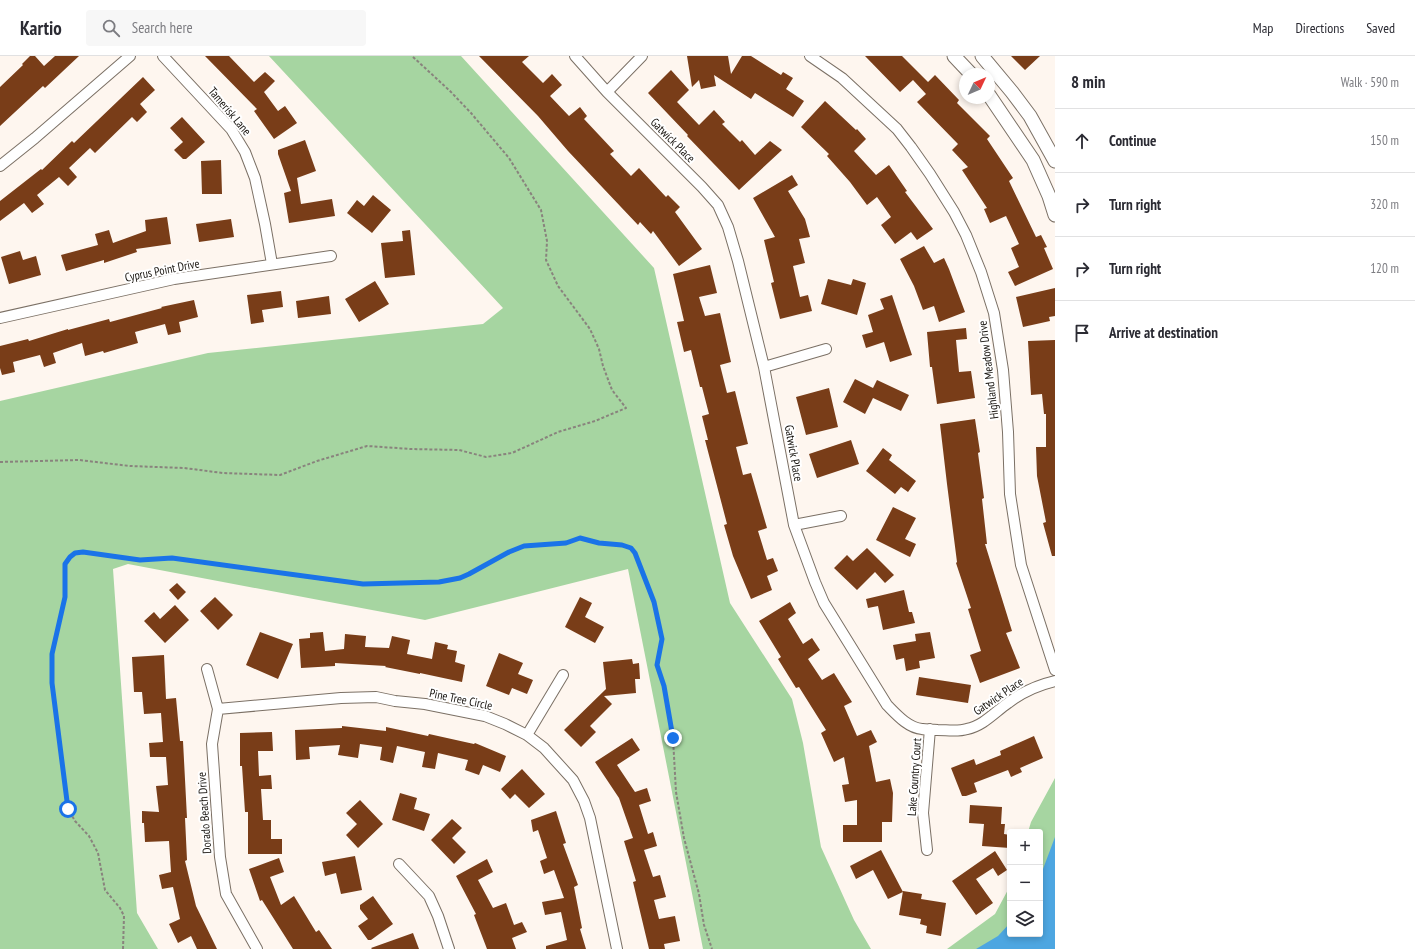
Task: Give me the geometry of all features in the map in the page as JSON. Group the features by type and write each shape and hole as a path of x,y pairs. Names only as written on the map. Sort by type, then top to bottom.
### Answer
{"street":[{"path":"0,166 41,134 130,56"},
{"name":"Tamerisk Lane","path":"163,56 231,129 246,152 255,178 272,264"},
{"name":"Gatwick Place","path":"575,56 607,92 718,205 728,227 738,261 764,367 794,525 824,603 888,705 897,715 920,729 960,731 978,725 1020,695 1043,684 1055,681"},
{"path":"607,92 642,56"},
{"name":"Highland Meadow Drive","path":"810,56 842,78 897,130 911,146 954,212 966,235 981,272 994,313 1003,370 1010,494 1021,565 1055,670"},
{"path":"954,56 965,68"},
{"path":"982,56 1030,116 1055,161"},
{"path":"995,104 1033,160 1052,195 1055,215"},
{"name":"Cyprus Point Drive","path":"0,318 174,279 331,256"},
{"path":"764,367 826,350"},
{"path":"794,525 841,516"},
{"name":"Dorado Beach Drive","path":"207,669 218,708 212,744 220,857 226,894 257,949"},
{"path":"527,735 563,675"},
{"name":"Pine Tree Circle","path":"218,708 341,698 376,697 394,701 425,704 485,716 527,735 544,748 573,780 584,801 590,818 617,949"},
{"name":"Lake Country Court","path":"927,850 922,813 930,729"},
{"path":"400,864 429,896 438,916 449,949"}],"path":[{"path":"0,462 79,460 130,466 184,468 223,473 280,475 317,461 366,446 459,450 486,456 512,453 558,432 595,421 626,408 612,390 603,366 599,349 590,329 558,286 546,260 547,241 541,210 509,158 471,112 412,56"},
{"path":"122,949 124,916 120,908 105,890 98,854 89,836 75,821 68,809 52,683 52,654 65,597 65,564 70,557 75,553 83,552 140,560 172,558 332,581 363,584 395,584 439,582 460,578 509,552 524,546 566,543 580,538 599,543 622,545 631,548 635,553 654,602 662,639 657,665 664,686 669,711 673,738 676,792 684,838 699,894 704,926 712,949"}],"green space":[{"path":"269,56 461,56 654,268 730,603 792,699 803,743 821,847 854,920 871,949 703,949 628,569 425,620 128,564 113,569 137,913 158,949 0,949 0,401 208,353 483,324 503,308"},
{"path":"1055,778 1055,949 947,949 995,914 1007,892 1007,937 1043,937 1043,829 1029,829 1031,822"}],"water":[{"path":"1055,837 1055,949 976,949 998,936 1007,926 1007,937 1043,937 1043,869"}],"building":[{"path":"30,56 35,56 44,66 55,56 79,56 45,88 43,86 0,126 0,87 23,65 22,64"},
{"path":"205,56 229,56 254,82 265,72 275,81 264,92 278,111 285,106 297,123 274,139 254,111 257,109"},
{"path":"479,56 529,56 522,62 543,83 552,74 562,85 550,96 569,116 580,107 587,116 584,119 614,151 610,154 631,176 639,168 666,197 668,195 680,207 675,212 702,249 679,266 653,231 651,234 640,222 638,225 568,151 538,116"},
{"path":"687,56 728,56 731,74 742,56 751,56 781,75 783,72 793,78 786,89 804,101 793,117 755,93 751,99 714,75 716,86 701,89 699,80 692,87"},
{"path":"865,56 902,56 928,82 935,75 959,100 957,103 990,136 987,139 1013,178 1009,181 1036,237 1041,235 1047,247 1044,248 1053,269 1015,286 1008,272 1019,267 1011,248 1019,244 1006,216 990,223 984,209 987,208 962,170 968,167 952,150 958,144 917,102 926,94 913,80 900,92"},
{"path":"1011,56 1040,56 1025,70"},
{"path":"671,70 689,90 677,102 699,125 714,110 725,122 722,124 740,142 742,140 755,155 770,141 782,150 739,190 648,93"},
{"path":"143,77 155,90 140,104 147,112 137,122 132,117 95,153 90,148 69,168 77,177 68,186 59,177 37,195 44,204 32,213 24,203 0,221 0,201 41,169 42,170 72,141 74,143"},
{"path":"825,101 856,130 857,129 866,139 854,151 876,175 889,165 907,191 905,192 933,229 917,240 911,232 895,244 881,225 891,217 877,197 867,205 850,182 827,156 829,154 801,127"},
{"path":"182,117 205,142 186,159 183,159 174,150 183,142 170,128"},
{"path":"305,140 316,171 297,178 301,204 332,199 335,216 289,223 284,193 291,191 278,154 278,150"},
{"path":"221,160 222,194 202,194 201,161"},
{"path":"792,175 798,185 788,191 805,219 810,237 799,239 805,263 793,266 800,297 808,295 812,311 780,319 771,283 774,282 764,240 775,237 753,198"},
{"path":"373,195 391,210 372,233 347,213 357,200 364,206"},
{"path":"167,217 171,244 136,249 137,252 104,263 104,260 66,271 61,255 98,245 95,234 109,230 113,243 146,231 145,220"},
{"path":"231,219 234,237 199,242 196,224"},
{"path":"410,230 415,275 385,278 381,243 403,241 402,231"},
{"path":"924,246 934,263 944,258 965,312 939,322 934,306 923,310 914,286 900,259"},
{"path":"20,251 23,260 36,256 41,275 9,284 1,257"},
{"path":"710,265 717,293 699,297 705,316 720,313 731,362 720,365 727,393 735,391 748,444 736,447 743,475 751,473 767,528 758,531 767,560 773,558 778,571 767,576 772,590 751,599 733,556 724,525 727,524 705,440 708,440 702,416 709,414 702,387 700,387 691,350 684,352 677,322 684,321 673,274"},
{"path":"828,279 851,285 853,279 866,283 857,315 821,304"},
{"path":"375,281 389,304 359,322 345,299"},
{"path":"1055,288 1055,316 1049,317 1050,321 1023,327 1016,297"},
{"path":"281,291 283,307 262,310 264,322 251,324 247,295"},
{"path":"892,295 912,355 890,362 884,342 866,348 862,335 873,332 868,315 884,309 880,299"},
{"path":"329,296 331,314 298,318 296,301"},
{"path":"194,300 198,317 179,322 181,332 168,335 165,324 135,332 138,343 104,353 103,351 85,356 82,343 53,353 56,363 44,367 40,355 13,362 15,372 2,375 0,368 0,346 28,339 29,341 68,329 109,319 110,322 162,308 161,307"},
{"path":"966,328 967,339 956,340 959,372 971,371 975,398 937,404 932,367 930,367 927,332"},
{"path":"1055,340 1055,556 1052,556 1043,523 1046,522 1037,476 1036,447 1046,447 1046,414 1044,414 1042,394 1031,395 1028,341"},
{"path":"855,379 873,388 877,380 909,395 901,411 873,398 865,414 843,402"},
{"path":"829,388 838,427 806,435 796,397"},
{"path":"975,419 980,452 978,453 984,498 982,499 987,544 985,544 1012,631 1006,633 1020,668 980,683 970,655 981,651 968,609 971,608 956,563 940,424"},
{"path":"851,440 859,464 817,478 809,454"},
{"path":"883,448 892,455 889,460 916,481 908,492 901,487 895,494 866,471"},
{"path":"893,507 916,518 905,539 916,544 910,557 876,540"},
{"path":"867,548 894,575 885,583 875,572 857,590 834,568 847,555 853,561"},
{"path":"177,583 186,592 178,600 169,590"},
{"path":"904,590 909,612 912,612 915,623 883,630 878,606 868,608 866,599"},
{"path":"215,597 233,615 218,630 200,611"},
{"path":"580,597 592,603 585,617 604,627 595,643 565,627"},
{"path":"790,602 796,613 788,619 803,644 812,638 820,650 808,659 822,680 834,673 852,702 844,706 857,736 871,730 877,742 869,746 876,782 890,779 893,793 892,822 882,822 882,842 843,842 843,825 857,825 857,800 845,802 842,785 849,784 844,757 834,762 821,733 826,730 799,687 796,688 778,659 781,657 759,621"},
{"path":"175,605 189,620 165,643 144,621 154,612 160,619"},
{"path":"260,632 293,644 278,679 246,665"},
{"path":"323,632 325,651 344,649 345,634 366,636 365,647 389,648 392,636 410,640 407,654 432,659 435,642 448,645 447,649 457,651 455,662 465,665 462,682 385,667 386,666 335,663 335,666 301,668 299,639 310,638 310,633"},
{"path":"930,632 935,658 919,661 920,668 906,671 904,658 896,660 893,645 916,641 915,634"},
{"path":"499,653 523,663 518,674 533,680 527,694 512,688 509,695 486,686"},
{"path":"164,655 166,699 176,698 180,741 183,741 187,818 185,818 187,860 185,861 196,906 217,949 197,949 191,936 178,943 169,924 180,919 173,887 162,889 159,875 171,872 169,841 145,842 142,811 159,812 156,786 168,785 166,757 150,757 149,743 163,742 161,713 144,714 142,692 134,692 132,657"},
{"path":"632,659 633,664 639,663 640,679 635,679 636,693 604,696 612,704 590,726 596,732 581,747 564,730 606,689 603,662"},
{"path":"919,677 971,685 968,703 916,695"},
{"path":"342,726 386,731 386,727 428,736 429,734 475,743 506,756 500,772 483,765 479,775 465,770 468,760 438,753 435,769 422,767 425,752 397,746 393,763 380,760 382,747 360,744 358,758 338,755 340,745 309,747 310,759 296,760 295,730 342,728"},
{"path":"272,732 273,751 258,751 259,776 271,775 272,789 261,789 263,820 271,820 271,839 282,839 282,854 248,854 248,812 245,812 242,766 240,766 240,733"},
{"path":"1034,736 1043,758 1020,768 1022,772 1011,777 1008,770 974,783 977,792 962,796 951,768 974,759 976,765 1001,755 1000,751"},
{"path":"632,738 640,750 617,765 635,792 647,788 651,801 639,805 648,834 653,832 657,846 644,850 653,877 660,875 666,897 654,900 659,919 675,916 680,941 664,944 665,949 649,949 633,882 636,881 624,841 633,838 619,798 595,762"},
{"path":"522,769 545,794 529,808 515,794 510,799 501,789"},
{"path":"400,793 417,798 414,809 430,814 424,831 392,820"},
{"path":"360,800 383,824 358,848 346,835 357,824 346,813"},
{"path":"970,805 1002,807 1001,824 1005,824 1004,834 1007,834 1007,848 982,846 984,824 969,823"},
{"path":"556,811 566,843 563,844 578,885 574,887 582,928 580,929 586,949 546,949 546,946 567,940 561,912 545,915 542,902 564,898 554,870 544,874 540,861 547,858 538,830 533,832 531,820"},
{"path":"452,819 462,828 452,838 466,852 454,864 431,840"},
{"path":"881,850 903,892 888,899 873,870 856,879 850,866"},
{"path":"995,851 1007,870 998,876 993,868 976,879 993,903 976,915 952,881"},
{"path":"355,856 362,890 341,894 336,873 325,876 322,862"},
{"path":"279,858 284,872 270,877 281,905 294,896 316,932 319,930 332,949 293,949 262,900 260,901 249,869"},
{"path":"487,859 493,872 478,880 493,908 506,903 514,925 522,922 527,932 512,938 516,949 487,949 474,915 476,914 456,876"},
{"path":"903,891 922,894 921,899 946,903 941,936 926,933 927,926 920,924 921,919 899,915"},
{"path":"373,896 393,924 371,940 368,940 358,926 368,919 360,909 360,905"},
{"path":"413,933 419,949 371,948"}],"route":[{"path":"68,809 52,683 52,654 63,612 65,597 65,564 75,553 83,552 140,560 172,558 332,581 363,584 395,584 439,582 460,578 509,552 524,546 566,543 580,538 599,543 622,545 631,548 635,553 654,602 662,639 657,665 664,686 673,738"}]}
